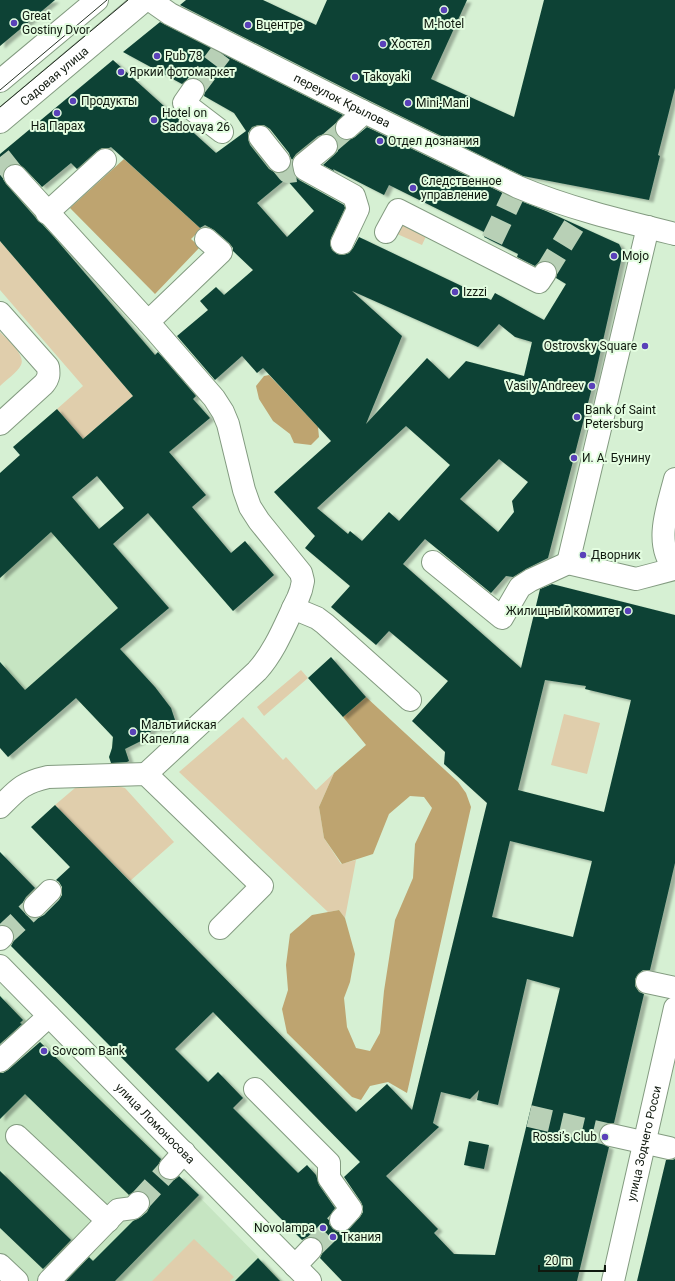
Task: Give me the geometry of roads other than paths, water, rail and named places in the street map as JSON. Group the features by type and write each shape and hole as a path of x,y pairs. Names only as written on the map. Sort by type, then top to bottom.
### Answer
{"street":[{"path":"0,81 98,0"},
{"name":"Садовая улица","path":"0,122 146,0"},
{"name":"переулок Крылова","path":"150,0 224,48 362,111 516,191 545,189 577,216 675,234"},
{"path":"193,90 184,102 222,132"},
{"path":"348,128 358,118 362,111"},
{"path":"260,137 294,167 354,196 358,210 342,243"},
{"path":"294,167 304,164 326,146"},
{"path":"47,213 106,160"},
{"path":"0,807 20,787 33,780 48,777 146,774 266,662 293,608 301,590 303,581 301,573 259,522 250,507 244,490 228,424 223,412 214,398 148,322 47,213 15,176"},
{"path":"386,232 398,210 488,247 540,282 545,273"},
{"path":"568,563 648,228"},
{"path":"148,322 221,252 206,238"},
{"path":"0,313 48,367 49,373 48,379 44,384 0,424"},
{"path":"433,562 502,618 520,587 531,580 568,563 636,579 675,569 666,556 663,540 664,524 675,479"},
{"path":"293,608 317,618 325,624 410,700"},
{"path":"146,774 262,886 220,928"},
{"name":"улица Ломоносова","path":"0,966 49,1016 177,1160 310,1281"},
{"path":"647,982 675,988"},
{"name":"улица Зодчего Росси","path":"612,1280 675,1008"},
{"path":"0,1061 36,1026 49,1016"},
{"path":"255,1089 329,1163 329,1178 351,1209 341,1220"},
{"path":"611,1135 644,1141 669,1148"},
{"path":"17,1136 108,1221"},
{"path":"50,1281 118,1210 133,1208 138,1203"},
{"path":"295,1266 311,1250"},
{"path":"0,1265 17,1281"}],"tunnel":[{"path":"193,90 221,53"},
{"path":"326,146 347,128"},
{"path":"0,157 15,176"},
{"path":"279,161 288,172 297,171"},
{"path":"492,240 513,196"},
{"path":"545,273 575,224"},
{"path":"2,937 35,906"},
{"path":"529,1116 611,1135"},
{"path":"138,1203 170,1168"},
{"path":"311,1249 341,1220"}],"tram line":[{"path":"0,90 107,0"},
{"path":"0,107 128,0"}],"place":[{"name":"M-hotel","path":"444,10"},
{"name":"Great Gostiny Dvor","path":"14,23"},
{"name":"Вцентре","path":"248,25"},
{"name":"Хостел","path":"383,44"},
{"name":"Pub 78","path":"157,56"},
{"name":"Яркий фотомаркет","path":"121,72"},
{"name":"Takoyaki","path":"355,77"},
{"name":"Продукты","path":"73,101"},
{"name":"Mini-Mani","path":"408,103"},
{"name":"На Парах","path":"57,113"},
{"name":"Hotel on Sadovaya 26","path":"154,120"},
{"name":"Отдел дознания","path":"380,141"},
{"name":"Следственное управление","path":"413,188"},
{"name":"Mojo","path":"614,256"},
{"name":"Izzzi","path":"455,292"},
{"name":"Ostrovsky Square","path":"645,346"},
{"name":"Vasily Andreev","path":"592,386"},
{"name":"Bank of Saint Petersburg","path":"577,417"},
{"name":"И. А. Бунину","path":"574,458"},
{"name":"Дворник","path":"583,555"},
{"name":"Жилищный комитет","path":"628,611"},
{"name":"Мальтийская Капелла","path":"133,732"},
{"name":"Sovcom Bank","path":"44,1051"},
{"name":"Rossi’s Club","path":"605,1137"},
{"name":"Novolampa","path":"323,1228"},
{"name":"Ткания","path":"333,1237"}]}
